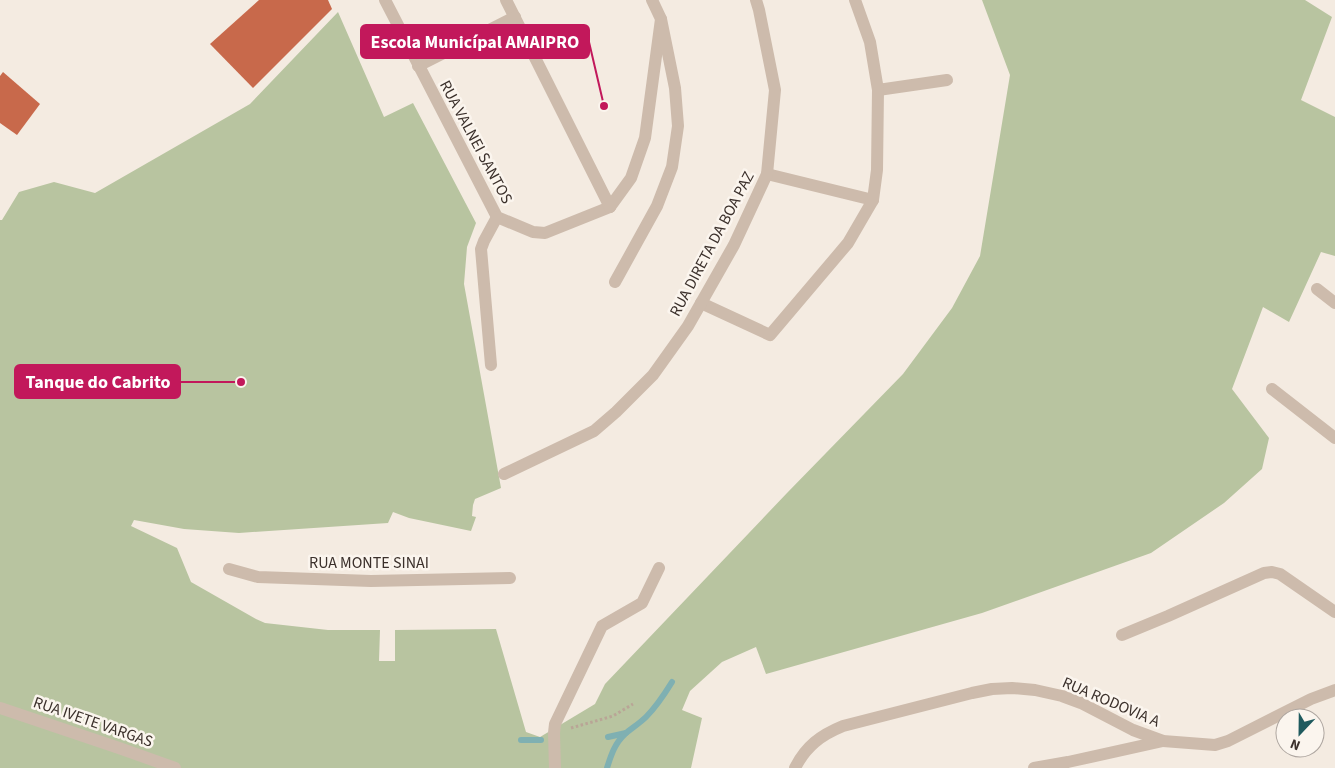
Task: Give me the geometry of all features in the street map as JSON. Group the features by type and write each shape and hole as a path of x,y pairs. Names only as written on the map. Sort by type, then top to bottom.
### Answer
{"street":[{"name":"RUA VALNEI SANTOS","path":"385,0 497,217 533,232 545,233 610,207"},
{"path":"614,282 657,206 672,167 678,126 674,88 661,19 652,0"},
{"name":"RUA DIRETA DA BOA PAZ","path":"504,474 594,432 616,412 653,375 688,326 734,245 768,174 775,90 756,0"},
{"path":"701,303 770,334 848,243 873,200 878,170 878,90 870,42 855,0"},
{"path":"509,1 515,18 610,207 631,178 645,138 661,19"},
{"path":"418,66 515,18"},
{"path":"878,90 948,80"},
{"path":"768,174 873,200"},
{"path":"491,365 481,249 497,217"},
{"path":"1317,289 1335,303"},
{"path":"1272,389 1335,438"},
{"path":"555,768 555,724 602,626 642,603 659,568"},
{"name":"RUA MONTE SINAI","path":"229,569 258,577 371,581 510,578"},
{"path":"1122,635 1264,573 1272,572 1280,574 1335,612"},
{"name":"RUA RODOVIA A","path":"795,768 800,757 828,732 843,726 992,688 1035,690 1062,696 1133,730 1163,741 1215,745 1228,741 1311,699 1335,690"},
{"name":"RUA IVETE VARGAS","path":"0,708 175,768"},
{"path":"1034,768 1163,741"}],"path":[{"path":"554,733 613,716 633,704"}],"green space":[{"path":"982,0 1305,0 1332,17 1301,100 1335,117 1335,256 1321,252 1289,322 1263,307 1232,389 1269,438 1262,469 1224,503 1151,553 982,613 766,674 756,647 722,662 690,691 682,710 702,718 691,768 0,768 0,220 2,220 19,192 54,182 95,193 250,104 338,12 384,117 413,103 476,223 467,247 464,284 501,488 475,499 472,516 476,517 471,531 409,518 393,512 388,523 239,533 184,529 134,520 131,526 177,548 191,582 265,623 328,630 380,630 379,661 395,661 395,630 496,629 526,732 540,737 595,704 605,684 903,374 952,308 980,256 1010,75"}],"building":[{"path":"259,0 328,0 332,9 253,88 210,44"},
{"path":"3,72 40,104 17,135 0,123 0,76"}],"waterway":[{"path":"607,768 619,741 650,713 672,682"},
{"path":"608,737 626,733"},
{"path":"521,740 541,740"}],"place":[{"name":"Escola Municípal AMAIPRO","path":"604,106"},
{"name":"Tanque do Cabrito","path":"241,382"}]}
